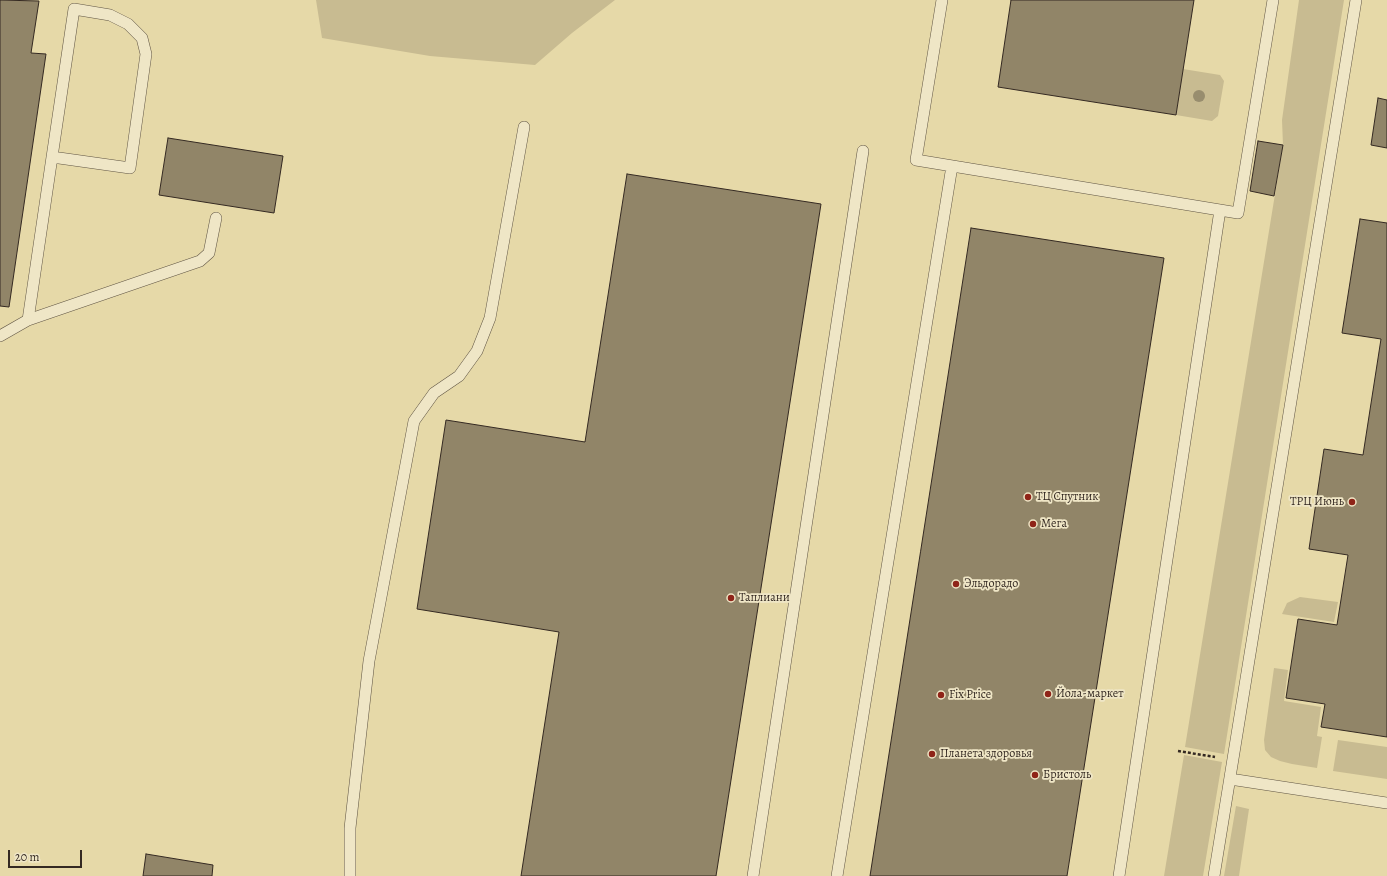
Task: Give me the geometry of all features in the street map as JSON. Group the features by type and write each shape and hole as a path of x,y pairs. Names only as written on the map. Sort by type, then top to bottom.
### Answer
{"lane":[{"path":"942,0 916,160 1238,213 1272,0"},
{"path":"1214,876 1356,0"},
{"path":"28,320 52,156 74,9 110,15 128,24 142,38 146,54 130,168 52,156"},
{"path":"350,876 350,828 368,661 414,422 434,393 459,376 478,351 490,318 524,127"},
{"path":"753,876 863,151"},
{"path":"837,876 952,166"},
{"path":"1119,876 1220,210"},
{"path":"0,336 28,320 200,261 209,252 216,218"},
{"path":"1230,778 1387,803"}],"path":[{"path":"1178,751 1216,757"}],"shaded area":[{"path":"316,0 615,0 572,33 535,65 430,56 322,38"},
{"path":"1299,0 1344,0 1224,754 1185,747 1283,145 1282,120"},
{"path":"1183,69 1220,75 1224,81 1218,116 1212,121 1176,115"},
{"path":"1300,597 1338,602 1334,622 1282,614 1287,603"},
{"path":"1274,668 1288,670 1284,701 1321,707 1317,736 1322,737 1317,768 1280,761 1271,757 1265,750 1264,740"},
{"path":"1338,740 1387,747 1387,779 1333,771"},
{"path":"1184,755 1222,762 1203,876 1164,876"},
{"path":"1236,806 1249,809 1239,876 1224,876"}],"building":[{"path":"0,0 39,1 31,53 46,54 9,307 0,306"},
{"path":"1011,0 1194,0 1176,115 998,87"},
{"path":"1378,98 1387,100 1387,148 1371,145"},
{"path":"168,138 283,156 274,213 159,195"},
{"path":"1258,141 1283,145 1274,196 1250,191"},
{"path":"627,174 821,204 716,876 521,876 559,632 417,609 446,420 585,442"},
{"name":"ТРЦ Июнь","path":"1360,219 1387,223 1387,737 1321,727 1325,704 1286,698 1298,619 1337,625 1348,555 1309,549 1324,449 1363,455 1381,339 1342,333"},
{"name":"ТЦ Спутник","path":"971,228 1164,258 1067,876 870,876"},
{"path":"146,854 213,865 212,876 143,876"}],"place":[{"name":"ТЦ Спутник","path":"1028,497"},
{"name":"ТРЦ Июнь","path":"1352,502"},
{"name":"Мега","path":"1033,524"},
{"name":"Эльдорадо","path":"956,584"},
{"name":"Таплиани","path":"731,598"},
{"name":"Йола-маркет","path":"1048,694"},
{"name":"Fix Price","path":"941,695"},
{"name":"Планета здоровья","path":"932,754"},
{"name":"Бристоль","path":"1035,775"}]}
